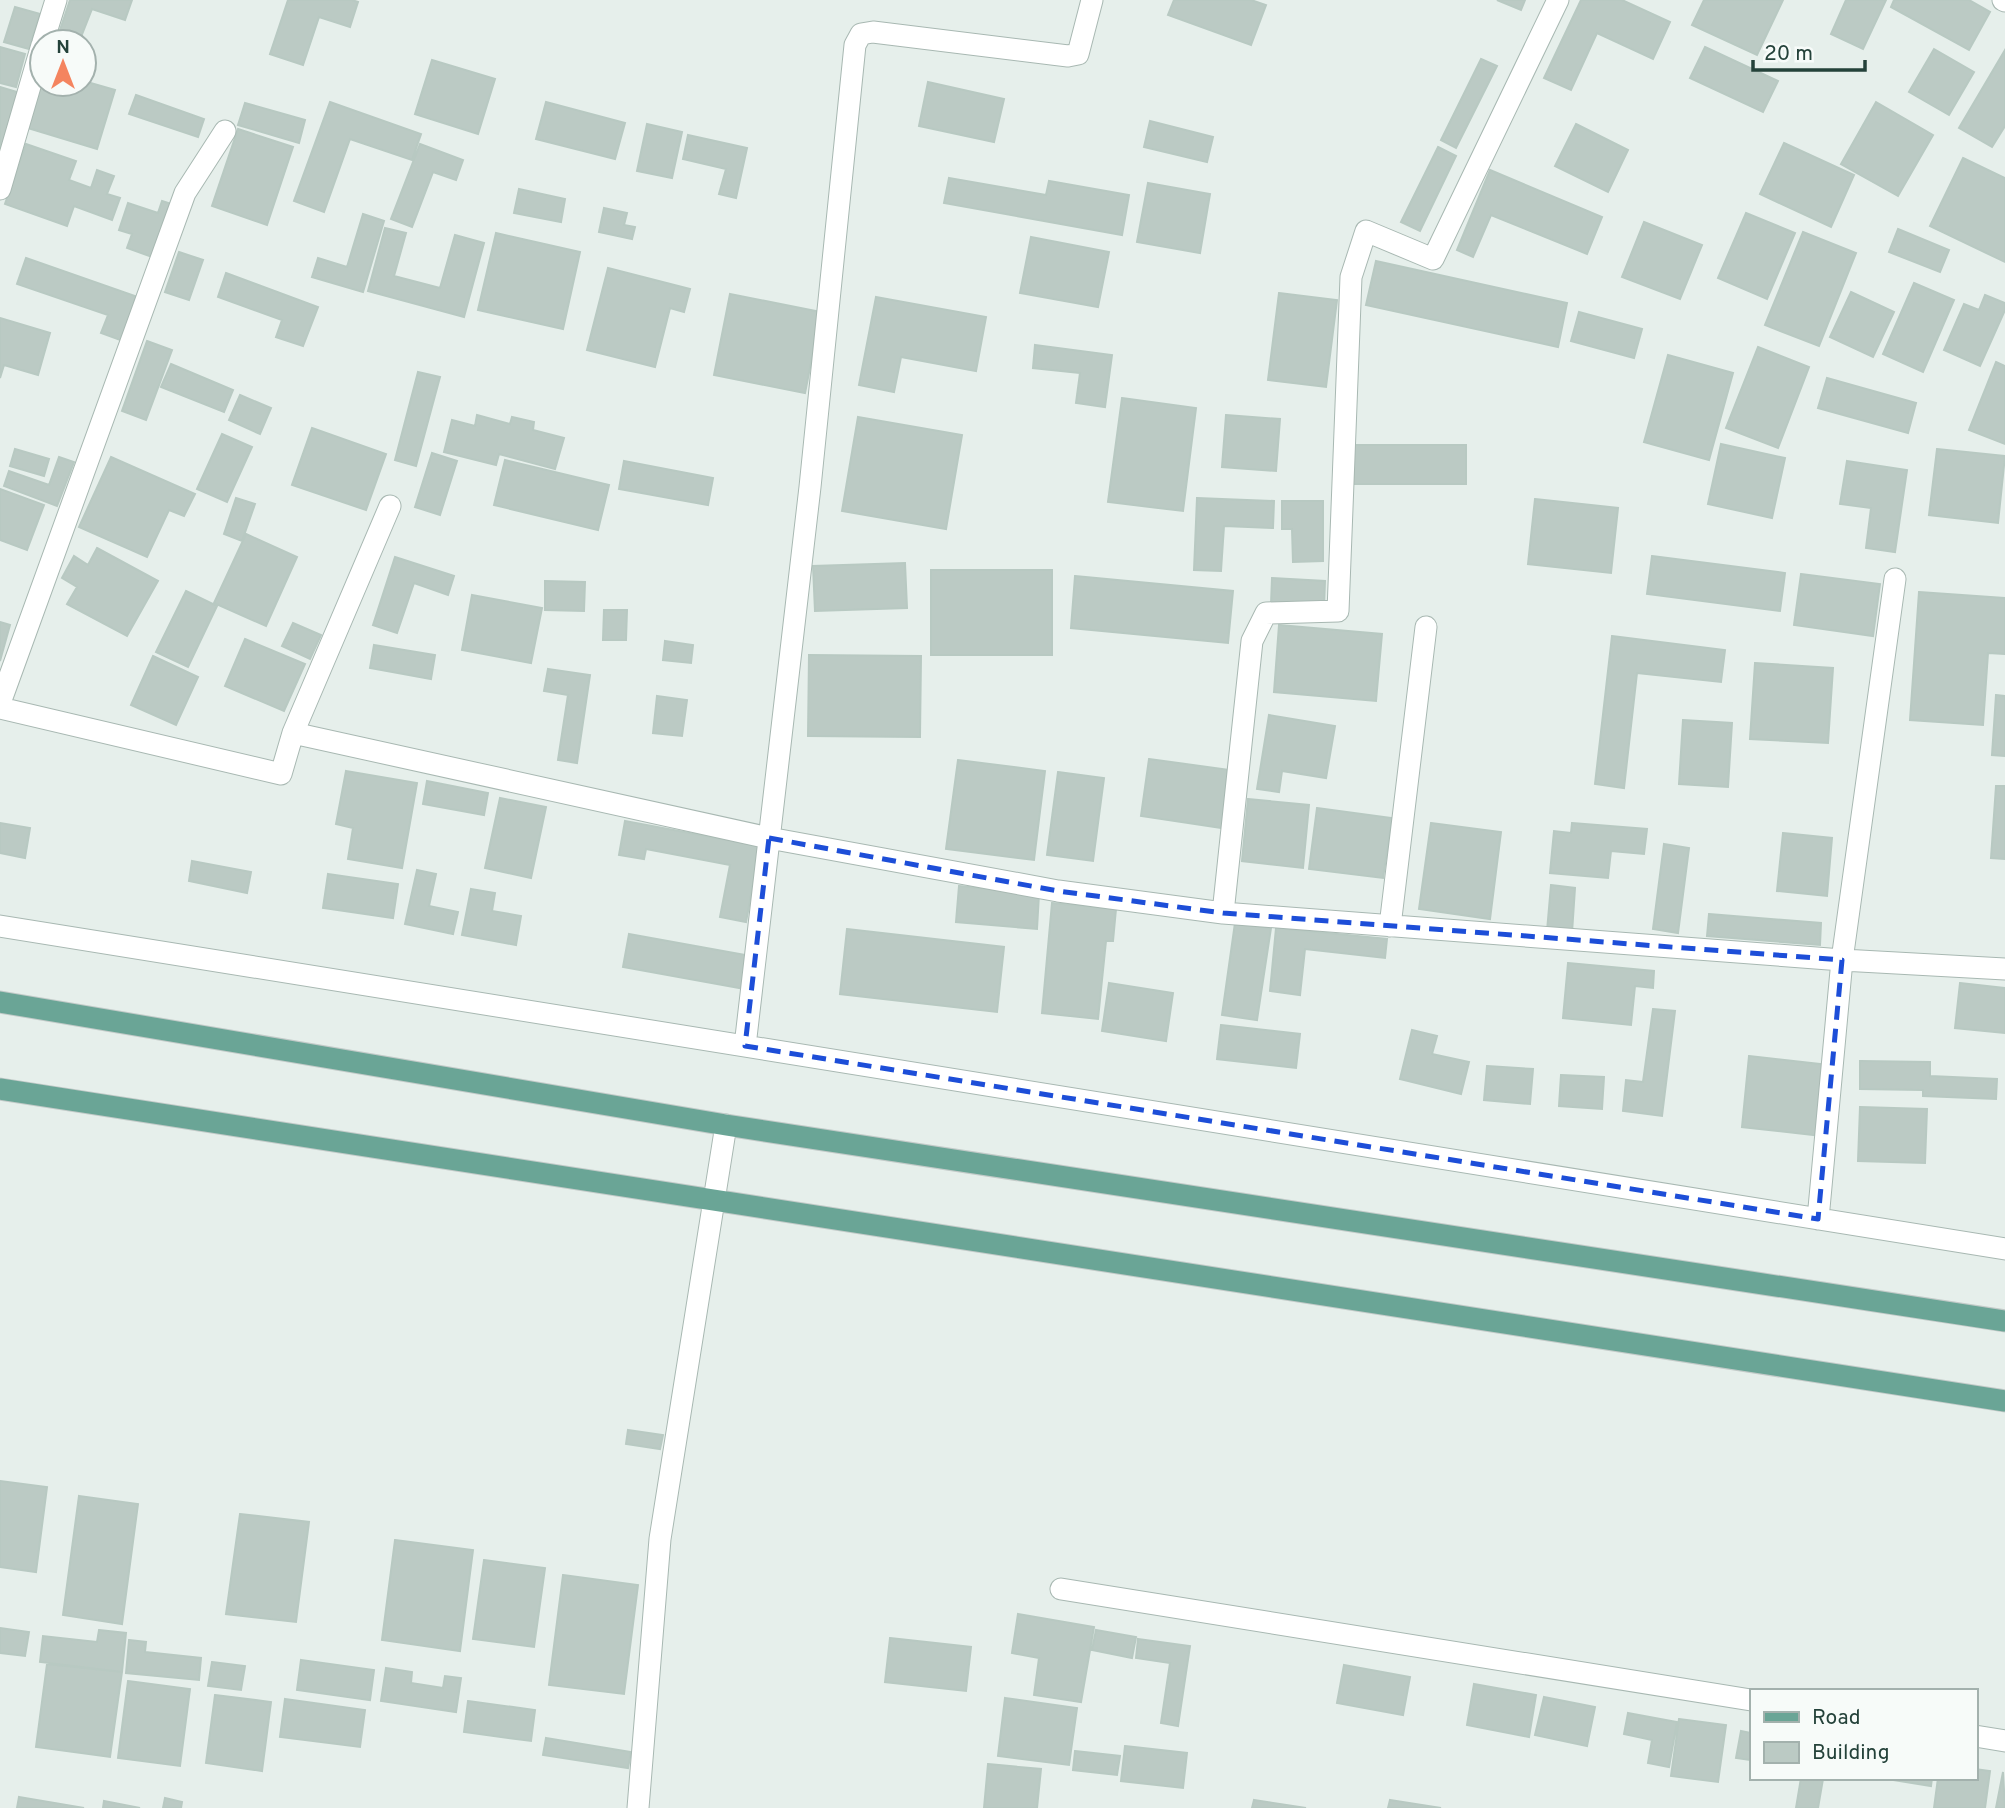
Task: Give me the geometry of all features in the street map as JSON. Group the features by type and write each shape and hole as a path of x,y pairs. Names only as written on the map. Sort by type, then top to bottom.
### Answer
{"main road":[{"path":"0,1002 726,1125 2005,1321"},
{"path":"0,1089 2005,1401"}],"street":[{"path":"47,28 56,0"},
{"path":"745,1046 810,487 855,46 861,34 873,32 1068,56 1078,54 1093,0"},
{"path":"1223,913 1252,641 1266,613 1338,611 1351,276 1366,231 1433,259 1558,0"},
{"path":"0,190 28,92"},
{"path":"0,703 3,679 185,194 225,131"},
{"path":"0,708 281,775 293,733 390,506"},
{"path":"1818,1219 1842,960 1895,579"},
{"path":"1390,926 1426,627"},
{"path":"293,733 769,838 1058,891 1223,913 1842,960 2005,969"},
{"path":"0,926 2005,1249"},
{"path":"638,1808 660,1539 726,1125"},
{"path":"1061,1589 1750,1700"},
{"path":"1977,1736 2005,1741"}],"highlighted area":[{"path":"769,838 1058,891 1223,913 1842,960 1818,1219 745,1046"}],"building":[{"path":"70,0 132,0 125,20 92,9 85,28 61,28"},
{"path":"288,0 358,2 350,27 319,17 303,65 270,54"},
{"path":"1174,0 1251,0 1266,5 1251,45 1168,15"},
{"path":"1497,0 1525,0 1521,10"},
{"path":"1581,0 1622,0 1670,22 1653,59 1597,33 1571,90 1544,78"},
{"path":"1704,0 1783,0 1757,55 1692,25"},
{"path":"1846,0 1886,0 1863,49 1831,34"},
{"path":"1894,0 1969,0 1990,12 1969,50 1891,7"},
{"path":"15,7 40,14 36,28 28,28 28,49 4,42"},
{"path":"0,47 25,54 16,87 0,83"},
{"path":"1705,47 1778,81 1763,112 1690,78"},
{"path":"1934,49 1974,72 1949,115 1909,92"},
{"path":"2005,50 2005,126 1992,147 1959,128"},
{"path":"1481,59 1497,66 1456,148 1441,140"},
{"path":"432,60 495,79 478,134 415,114"},
{"path":"928,82 1004,99 994,142 919,126"},
{"path":"98,85 115,90 97,149 28,128 37,98 98,98"},
{"path":"0,87 20,93 0,159"},
{"path":"136,95 204,119 198,137 129,114"},
{"path":"330,102 421,134 412,160 350,139 324,212 294,201"},
{"path":"546,102 625,123 615,159 536,139"},
{"path":"1876,102 1933,135 1898,196 1841,164"},
{"path":"245,103 305,120 299,143 238,125"},
{"path":"1150,121 1213,137 1207,162 1144,147"},
{"path":"647,124 682,132 672,178 637,171"},
{"path":"1576,124 1628,150 1608,192 1555,166"},
{"path":"238,129 293,147 267,225 212,206"},
{"path":"688,135 747,148 736,198 719,194 726,169 683,159"},
{"path":"1784,143 1854,175 1831,227 1760,194"},
{"path":"26,144 76,161 69,180 91,188 97,170 114,176 107,194 120,198 112,220 74,206 67,226 5,204"},
{"path":"420,144 463,160 456,180 433,172 412,227 391,219"},
{"path":"1438,147 1456,156 1420,231 1401,222"},
{"path":"1963,158 2005,178 2005,262 1930,226"},
{"path":"1490,170 1602,217 1587,254 1491,215 1473,257 1457,250"},
{"path":"949,178 1046,195 1049,181 1129,195 1122,235 944,203"},
{"path":"1148,183 1210,194 1200,253 1137,242"},
{"path":"519,189 565,199 561,222 514,213"},
{"path":"162,201 174,205 155,258 127,248 132,234 119,230 128,203 158,213"},
{"path":"604,208 627,213 624,225 635,227 632,239 599,232"},
{"path":"1746,213 1795,233 1767,299 1718,278"},
{"path":"363,214 384,221 363,292 312,277 318,258 347,267"},
{"path":"1644,222 1702,245 1680,299 1622,277"},
{"path":"385,228 406,233 394,276 440,288 455,235 484,243 464,317 368,291"},
{"path":"1898,229 1949,250 1940,272 1889,252"},
{"path":"1803,232 1856,253 1819,346 1765,325"},
{"path":"496,233 580,252 563,329 478,310"},
{"path":"1031,237 1109,252 1098,307 1020,293"},
{"path":"179,252 203,260 189,300 165,292"},
{"path":"26,258 138,297 123,341 101,333 108,315 17,284"},
{"path":"1376,261 1567,303 1558,347 1366,305"},
{"path":"608,268 690,289 684,312 670,308 655,367 587,350"},
{"path":"226,273 318,307 303,346 276,337 282,320 218,297"},
{"path":"1914,283 1954,300 1923,372 1883,354"},
{"path":"1851,292 1894,312 1873,357 1830,337"},
{"path":"1279,293 1337,300 1326,387 1268,380"},
{"path":"730,294 821,312 805,393 714,375"},
{"path":"1985,295 2005,303 2005,310 1980,366 1944,350 1964,304 1979,310"},
{"path":"876,297 986,317 976,371 901,357 894,392 859,385"},
{"path":"1579,312 1642,329 1634,358 1571,341"},
{"path":"0,318 50,333 38,375 4,365 0,378"},
{"path":"147,341 172,350 146,420 122,411"},
{"path":"1035,345 1112,355 1105,407 1076,403 1080,373 1033,368"},
{"path":"1758,347 1809,367 1778,448 1726,428"},
{"path":"1668,355 1733,373 1709,460 1644,442"},
{"path":"1996,362 2005,366 2005,444 1969,430"},
{"path":"171,364 233,390 224,412 161,387"},
{"path":"418,372 440,377 416,466 395,460"},
{"path":"1827,378 1916,403 1908,433 1818,408"},
{"path":"240,395 271,408 260,434 229,420"},
{"path":"1122,398 1196,408 1183,511 1108,502"},
{"path":"477,415 510,424 512,417 534,422 533,430 564,438 555,469 499,454 496,465 444,452 452,420 475,426"},
{"path":"1226,415 1280,419 1276,471 1222,467"},
{"path":"858,417 962,435 946,529 842,511"},
{"path":"312,428 386,454 366,510 292,485"},
{"path":"222,434 252,447 227,502 197,489"},
{"path":"1721,444 1785,458 1772,518 1708,504"},
{"path":"1352,445 1466,445 1466,484 1352,484"},
{"path":"15,449 49,459 44,476 10,466"},
{"path":"1937,449 2005,456 1998,523 1929,515"},
{"path":"432,453 457,461 440,515 415,507"},
{"path":"59,457 74,462 57,506 4,486 9,471 49,485"},
{"path":"111,457 195,494 184,516 169,510 147,557 79,527"},
{"path":"505,460 609,485 598,530 494,505"},
{"path":"624,461 713,478 708,505 619,489"},
{"path":"1847,461 1907,470 1895,552 1866,548 1871,508 1840,504"},
{"path":"0,489 44,505 27,550 0,540"},
{"path":"236,498 255,504 242,541 224,534"},
{"path":"1197,498 1274,501 1273,528 1224,526 1221,571 1194,570"},
{"path":"1535,499 1618,508 1611,573 1528,564"},
{"path":"1282,501 1323,501 1323,561 1293,562 1292,529 1282,529"},
{"path":"246,534 297,557 266,626 214,603"},
{"path":"97,548 158,581 127,636 67,604 77,587 62,578 74,556 88,565"},
{"path":"1652,556 1785,573 1780,611 1647,594"},
{"path":"395,557 454,576 448,595 414,583 397,633 373,625"},
{"path":"905,563 907,608 815,611 813,566"},
{"path":"931,570 1052,570 1052,655 931,655"},
{"path":"1801,574 1880,584 1873,636 1794,625"},
{"path":"1075,576 1233,591 1228,643 1071,628"},
{"path":"1272,578 1325,581 1324,608 1271,604"},
{"path":"545,581 585,582 584,611 545,610"},
{"path":"186,591 217,606 188,667 156,652"},
{"path":"1919,592 2005,598 2005,654 1988,653 1983,725 1910,720"},
{"path":"472,595 542,608 531,663 462,650"},
{"path":"604,610 627,610 626,640 603,640"},
{"path":"0,622 10,625 0,661"},
{"path":"293,623 321,635 310,659 282,646"},
{"path":"1279,625 1382,634 1376,701 1274,692"},
{"path":"1612,636 1725,650 1721,682 1637,673 1624,788 1595,784"},
{"path":"245,639 305,664 284,711 225,686"},
{"path":"665,641 693,645 691,663 663,660"},
{"path":"374,645 435,655 431,679 370,668"},
{"path":"809,655 921,656 920,737 808,736"},
{"path":"153,656 198,677 176,725 131,705"},
{"path":"1755,663 1833,668 1828,743 1750,739"},
{"path":"548,669 590,675 577,763 558,760 568,695 544,691"},
{"path":"1996,695 2005,696 2005,756 1992,755"},
{"path":"657,696 687,700 682,736 653,733"},
{"path":"1269,715 1335,726 1326,778 1282,771 1279,792 1257,789"},
{"path":"1683,720 1732,723 1728,787 1679,784"},
{"path":"1149,759 1230,770 1222,828 1141,816"},
{"path":"958,760 1045,771 1034,860 946,849"},
{"path":"346,771 417,783 402,868 348,859 353,828 336,824"},
{"path":"1058,772 1104,778 1093,861 1047,855"},
{"path":"427,781 488,793 484,815 423,804"},
{"path":"1996,786 2005,786 2005,859 1991,858"},
{"path":"500,798 546,807 531,878 485,868"},
{"path":"1248,799 1309,805 1303,868 1242,861"},
{"path":"1317,808 1392,818 1383,878 1309,869"},
{"path":"625,821 760,846 746,922 720,917 730,865 646,849 644,859 619,855"},
{"path":"0,823 30,828 25,858 0,853"},
{"path":"1431,823 1501,832 1490,919 1419,909"},
{"path":"1572,823 1647,829 1644,854 1611,851 1608,878 1550,873 1554,831 1571,833"},
{"path":"1783,833 1832,838 1827,896 1777,891"},
{"path":"1664,844 1689,848 1678,933 1653,929"},
{"path":"192,861 251,872 247,893 189,881"},
{"path":"417,870 436,874 429,906 458,912 453,934 405,924"},
{"path":"328,874 398,884 393,918 323,908"},
{"path":"1551,885 1575,888 1572,933 1547,931"},
{"path":"959,886 1039,894 1037,929 956,922"},
{"path":"471,889 495,893 492,911 521,916 516,945 462,935"},
{"path":"1052,903 1116,909 1113,941 1106,941 1098,1019 1042,1013"},
{"path":"1709,914 1821,923 1820,945 1707,936"},
{"path":"1235,923 1271,928 1257,1020 1222,1015"},
{"path":"1276,928 1387,939 1385,958 1305,949 1300,995 1270,991"},
{"path":"847,929 1004,947 997,1012 840,994"},
{"path":"629,934 751,956 745,989 623,967"},
{"path":"1568,963 1654,971 1653,988 1635,986 1631,1025 1563,1018"},
{"path":"1109,983 1173,993 1166,1041 1102,1031"},
{"path":"1960,983 2005,988 2005,1033 1955,1028"},
{"path":"1653,1009 1675,1011 1662,1116 1623,1111 1626,1080 1643,1082"},
{"path":"1221,1025 1300,1034 1296,1068 1217,1059"},
{"path":"1412,1030 1437,1036 1432,1054 1469,1062 1461,1094 1400,1079"},
{"path":"1749,1056 1828,1065 1821,1136 1742,1127"},
{"path":"1860,1061 1930,1062 1930,1076 1997,1079 1996,1099 1923,1096 1923,1090 1860,1089"},
{"path":"1487,1066 1533,1069 1530,1104 1484,1100"},
{"path":"1561,1075 1604,1077 1602,1109 1559,1106"},
{"path":"1860,1107 1927,1109 1925,1163 1858,1161"},
{"path":"628,1430 663,1435 660,1449 626,1444"},
{"path":"0,1481 47,1487 36,1572 0,1567"},
{"path":"79,1496 138,1504 122,1624 63,1615"},
{"path":"240,1514 309,1522 296,1622 226,1614"},
{"path":"395,1540 473,1550 460,1651 382,1640"},
{"path":"484,1560 545,1568 534,1647 473,1639"},
{"path":"563,1575 638,1585 624,1694 549,1685"},
{"path":"1018,1614 1094,1627 1081,1702 1034,1695 1039,1658 1012,1653"},
{"path":"0,1628 29,1632 25,1656 0,1653"},
{"path":"99,1630 126,1633 122,1672 40,1662 43,1636 97,1642"},
{"path":"1096,1630 1136,1637 1132,1658 1092,1650"},
{"path":"890,1638 971,1647 966,1691 885,1682"},
{"path":"1138,1639 1190,1646 1178,1726 1161,1723 1170,1663 1136,1658"},
{"path":"129,1640 146,1642 145,1652 201,1658 199,1680 126,1673"},
{"path":"301,1660 374,1670 370,1700 297,1690"},
{"path":"212,1662 245,1666 241,1690 208,1686"},
{"path":"47,1664 122,1672 110,1757 36,1747"},
{"path":"1344,1665 1410,1677 1403,1715 1337,1703"},
{"path":"386,1668 412,1672 411,1683 443,1688 445,1676 461,1678 456,1712 381,1701"},
{"path":"128,1681 190,1689 180,1766 118,1758"},
{"path":"1474,1684 1536,1695 1529,1737 1467,1725"},
{"path":"215,1695 271,1702 262,1771 206,1763"},
{"path":"1544,1697 1595,1707 1587,1746 1535,1735"},
{"path":"1005,1698 1077,1708 1069,1765 998,1756"},
{"path":"285,1699 365,1710 360,1747 280,1737"},
{"path":"468,1701 535,1710 531,1741 464,1732"},
{"path":"1628,1713 1677,1722 1669,1767 1648,1763 1652,1740 1624,1734"},
{"path":"1679,1719 1726,1725 1718,1782 1671,1776"},
{"path":"1741,1731 1750,1733 1750,1760 1736,1758"},
{"path":"546,1738 631,1752 628,1768 543,1755"},
{"path":"1125,1746 1187,1753 1183,1788 1121,1781"},
{"path":"1075,1751 1120,1756 1117,1775 1073,1770"},
{"path":"988,1764 1041,1769 1037,1808 984,1808"},
{"path":"1977,1769 1990,1771 1985,1808 1934,1808 1938,1780 1977,1780"},
{"path":"2003,1772 2005,1808 1996,1808"},
{"path":"1801,1780 1823,1780 1818,1808 1796,1808"},
{"path":"1894,1780 1932,1780 1931,1786"},
{"path":"19,1797 84,1808 17,1808"},
{"path":"165,1798 182,1802 181,1808 163,1808"},
{"path":"1254,1800 1306,1808 1252,1808"},
{"path":"1390,1800 1441,1808 1388,1808"},
{"path":"104,1801 140,1808 103,1808"}]}
